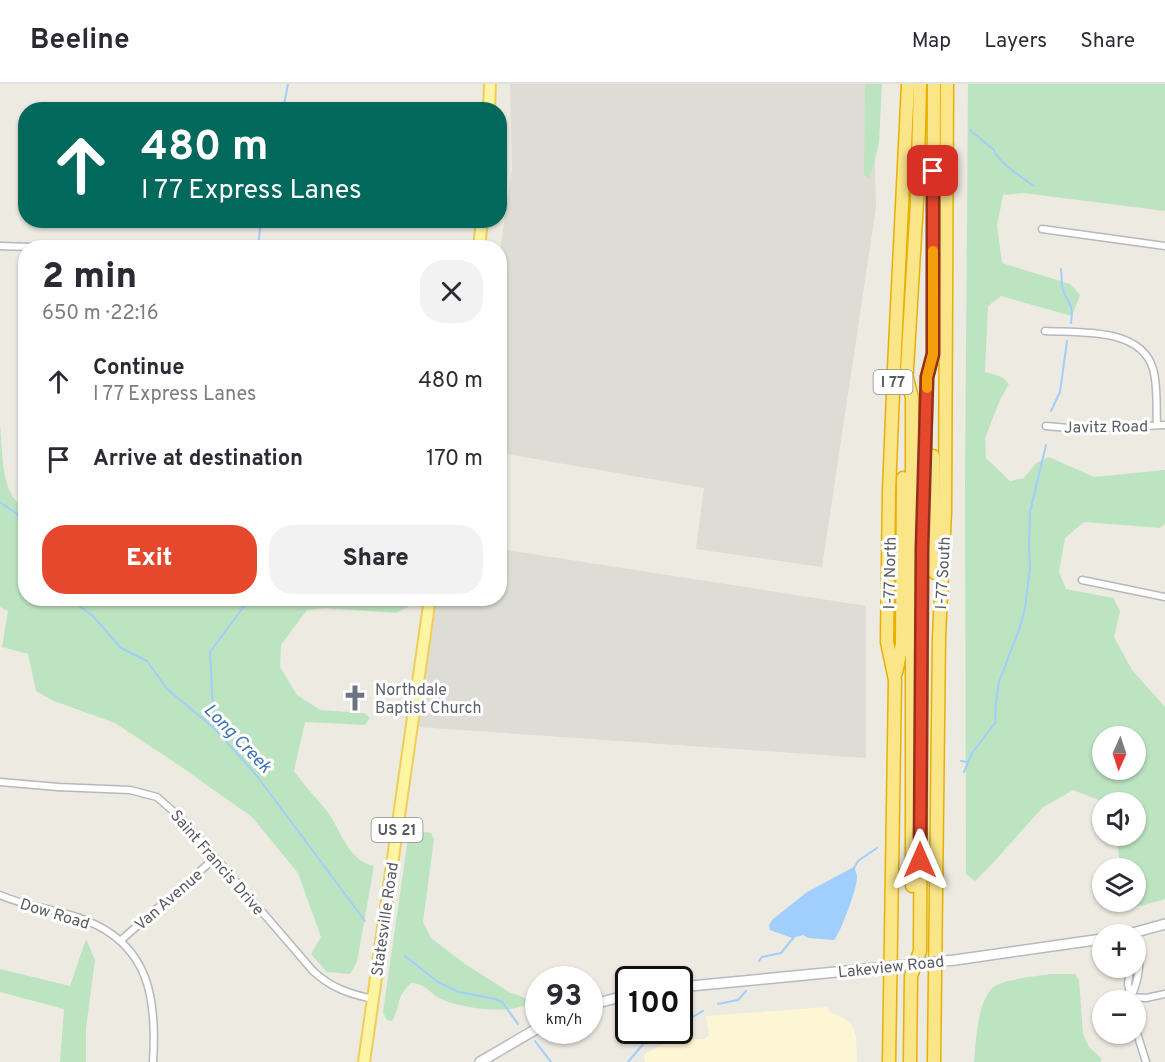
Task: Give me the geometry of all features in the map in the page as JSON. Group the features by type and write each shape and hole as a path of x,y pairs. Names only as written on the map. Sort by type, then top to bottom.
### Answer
{"highway":[{"name":"I-77 North","path":"889,1062 895,680 887,642 894,368 908,84"},
{"name":"I 77","path":"895,680 902,644 907,378 917,202 920,84"},
{"name":"I 77","path":"934,84 933,532 939,637"},
{"name":"I-77 South","path":"934,1062 939,637 945,512 947,84"},
{"path":"916,932 922,537 927,377 933,354"},
{"path":"907,378 912,398 916,932 920,951 915,964 919,976 915,996 910,1062"},
{"path":"915,996 918,1062"}],"main road":[{"path":"489,102 490,84"},
{"name":"Statesville Road","path":"364,1062 429,606"},
{"path":"1146,930 1165,924"},
{"name":"Lakeview Road","path":"693,986 955,960 1092,940"},
{"path":"480,1062 525,1036"}],"street":[{"path":"1042,229 1165,246"},
{"path":"0,246 18,247"},
{"path":"1045,331 1115,336 1125,339 1140,349 1154,371 1157,425"},
{"name":"Javitz Road","path":"1046,426 1080,429 1165,425"},
{"path":"1082,580 1165,597"},
{"name":"Saint Francis Drive","path":"0,782 49,787 130,790 149,794 170,807 322,979 340,990 373,999"},
{"name":"Van Avenue","path":"120,941 215,858"},
{"name":"Dow Road","path":"0,895 85,920 120,941 135,959 150,990 154,1014 153,1062"},
{"path":"1146,998 1165,994"},
{"path":"1140,1044 1146,1062"}],"shaded area":[{"path":"510,84 873,84 876,207 822,567 696,549 704,488 507,454 507,240 502,240 503,228 507,228 507,203 512,168"},
{"path":"507,550 866,606 866,758 418,727 436,606 507,606"},
{"path":"828,1007 829,1012 843,1017 851,1024 856,1036 857,1062 645,1062 644,1055 663,1044 693,1044 693,1039 704,1039 709,1035 706,1016"}],"green space":[{"path":"865,84 882,84 879,143 870,179 864,175"},
{"path":"968,84 1165,84 1165,211 1023,193 1003,195 997,226 1002,263 1070,284 1080,295 1072,316 1001,296 988,306 985,372 1002,377 1009,384 985,438 986,458 1010,481 1024,478 1036,463 1049,457 1094,477 1165,470 1165,524 1160,528 1084,522 1065,538 1059,572 1066,589 1113,598 1120,611 1114,637 1132,670 1165,707 1165,899 1146,905 1146,858 1119,858 1118,846 1146,846 1146,792 1092,792 1092,797 1073,790 1042,808 975,881 966,874 965,484"},
{"path":"0,425 4,472 11,493 18,503 18,606 408,606 396,613 325,608 307,610 281,645 280,667 297,695 320,710 364,713 370,718 365,725 305,722 294,771 327,811 351,851 365,863 374,866 357,962 350,974 327,972 311,954 321,937 298,873 252,817 115,723 54,701 36,691 28,654 2,647 8,611 0,607"},
{"path":"411,830 431,833 434,839 423,922 431,938 465,964 509,992 525,998 525,1005 497,1010 462,1006 438,998 425,987 411,983 401,997 392,1021 387,1020 383,1012"},
{"path":"86,939 95,960 86,1028 86,1062 60,1062 64,1009 0,992 0,969 70,986"},
{"path":"1051,974 1075,974 1079,980 1083,1034 1089,1047 1101,1058 1101,1062 974,1062 978,1021 984,1000 989,992 995,986 1007,981"}],"water":[{"path":"854,867 857,877 855,890 834,940 808,938 803,935 792,938 770,930 769,925 772,920 807,892"}],"waterway":[{"path":"285,102 288,84"},
{"path":"970,130 994,150 1006,165 1034,186"},
{"path":"259,240 260,228"},
{"path":"1061,269 1063,290 1071,308 1071,323"},
{"path":"1051,411 1060,392 1067,341"},
{"path":"964,772 972,753 995,723 999,682 1025,608 1030,567 1030,512 1046,445"},
{"name":"Long Creek","path":"0,502 18,515"},
{"name":"Long Creek","path":"79,606 92,615 121,648 147,661 167,689 214,728 257,776 365,921"},
{"path":"214,728 210,652 244,606"},
{"path":"961,761 968,762"},
{"path":"853,870 858,861 877,848"},
{"path":"759,961 762,957 781,953 794,937"},
{"name":"Long Creek","path":"405,956 438,982 459,992 502,1002 518,1024"},
{"path":"718,1004 738,1000 746,991"},
{"path":"693,1017 703,1011"},
{"name":"Long Creek","path":"537,1044 551,1062"},
{"path":"628,1062 643,1044"}],"slow traffic":[{"path":"927,388 927,377 933,354 933,251"}],"place":[{"name":"Northdale Baptist Church","path":"355,698"}],"route":[{"path":"920,860 922,548 927,377 933,354 933,171"}]}
